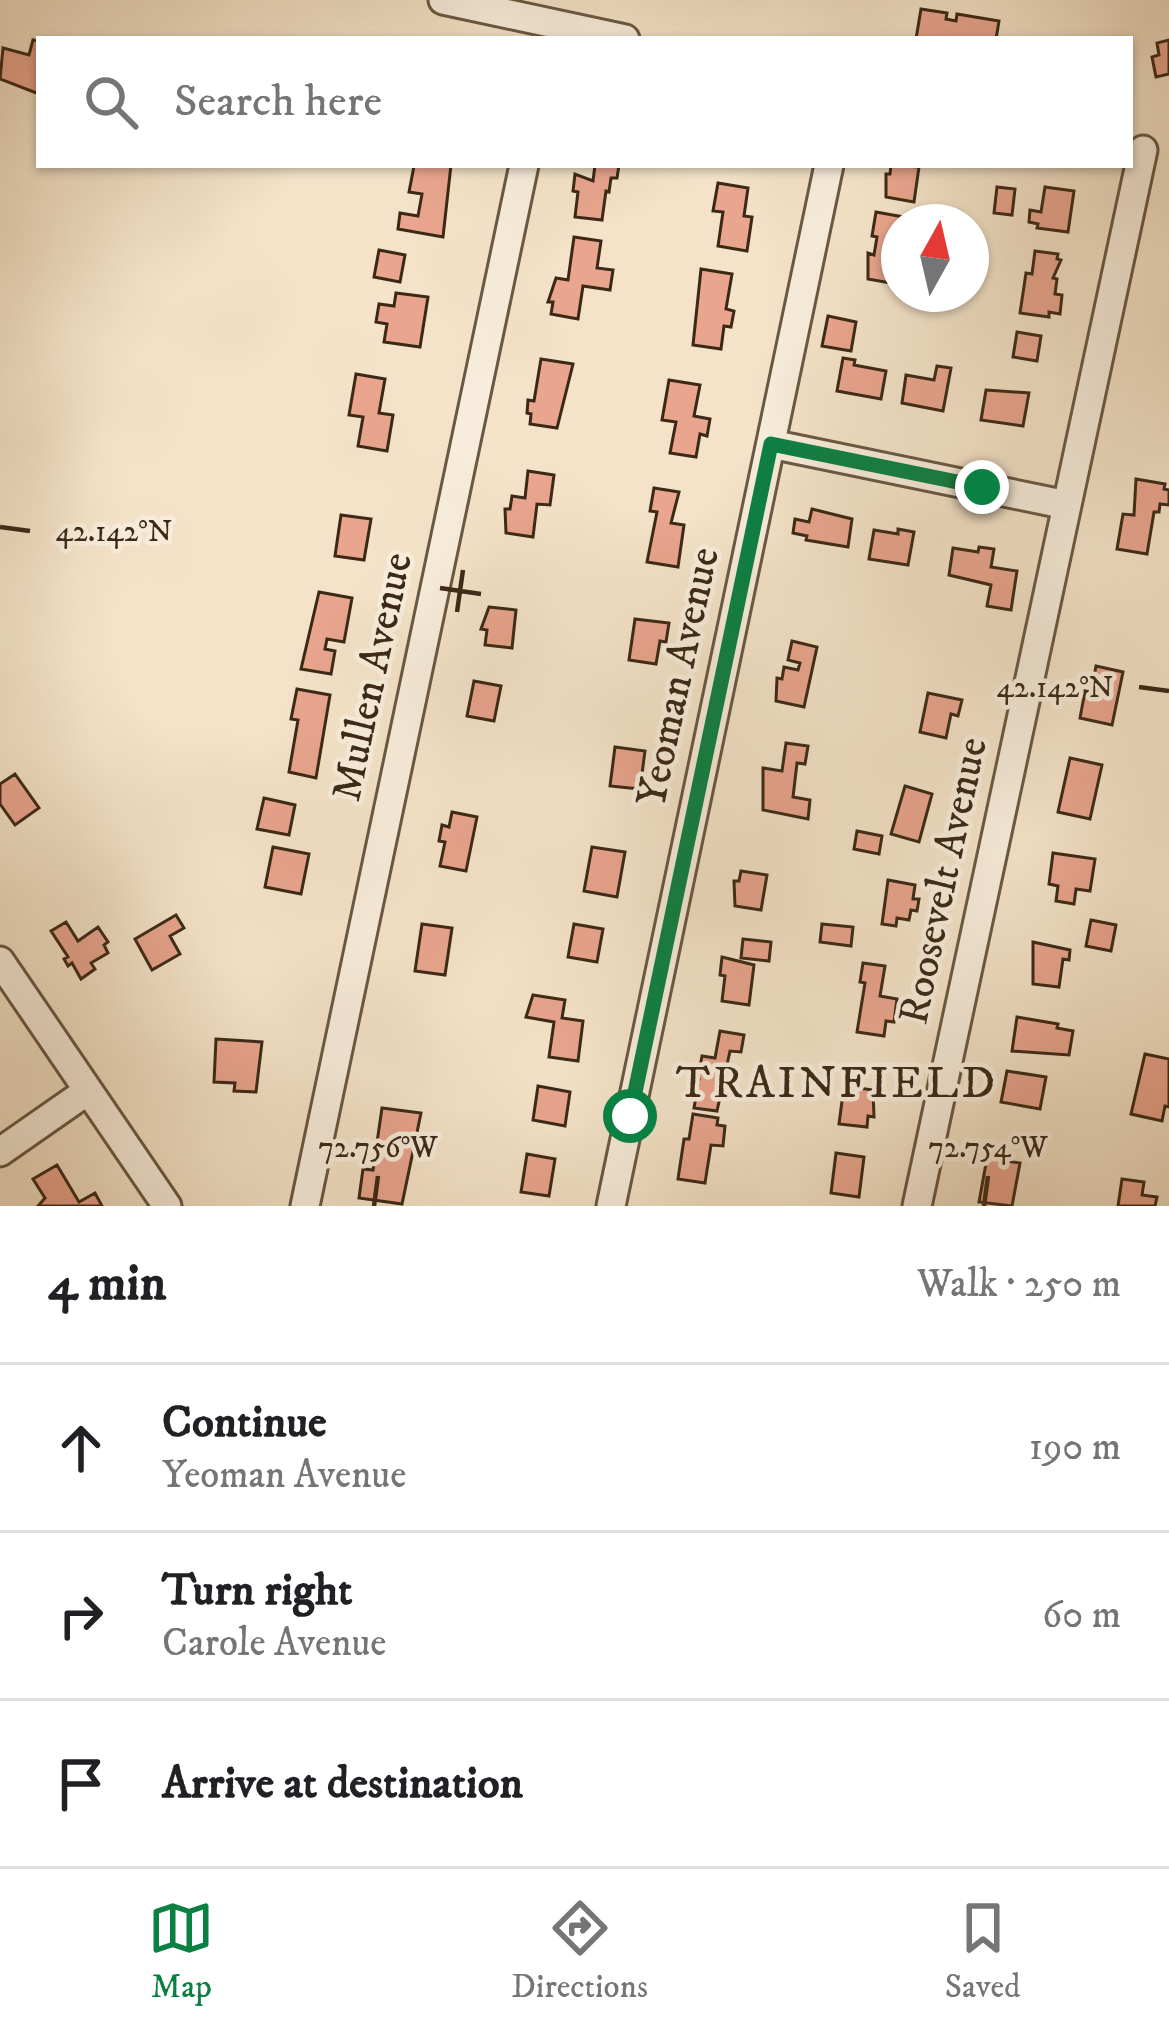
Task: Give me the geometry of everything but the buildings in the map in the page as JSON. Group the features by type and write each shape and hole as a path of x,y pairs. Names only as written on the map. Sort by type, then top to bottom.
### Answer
{"street":[{"path":"443,0 552,31 598,36"},
{"name":"Roosevelt Avenue","path":"917,1206 1147,151"},
{"name":"Mullen Avenue","path":"305,1206 523,168"},
{"name":"Yeoman Avenue","path":"611,1206 828,168"},
{"path":"771,444 1067,505"},
{"path":"0,961 166,1206"},
{"path":"0,1152 86,1092"}],"district":[{"name":"TRAINFIELD","path":"837,1084"}],"route":[{"path":"630,1116 771,444 982,487"}]}
